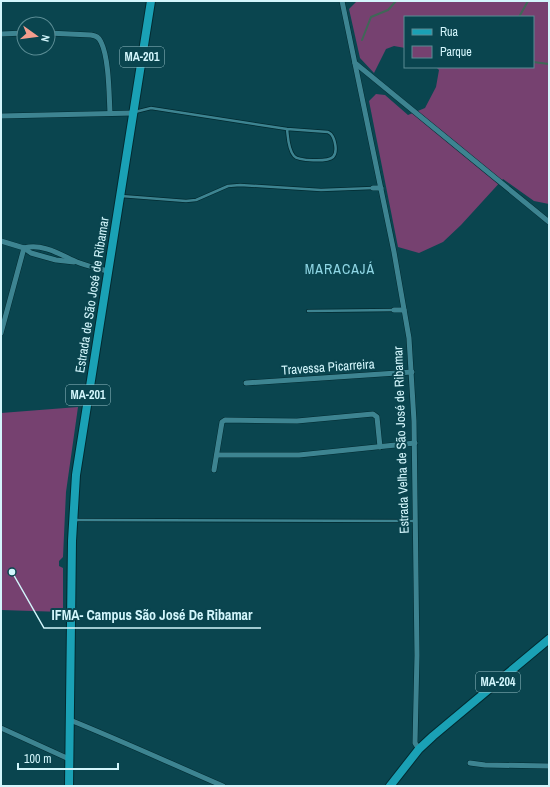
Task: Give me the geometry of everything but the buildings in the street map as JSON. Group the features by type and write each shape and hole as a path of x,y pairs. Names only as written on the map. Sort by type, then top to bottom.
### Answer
{"main road":[{"name":"Estrada de São José de Ribamar","path":"69,786 73,520 76,468 151,1"},
{"name":"MA-204","path":"390,786 419,749 446,724 549,639"}],"street":[{"name":"Estrada Velha de São José de Ribamar","path":"342,1 381,188 409,338 415,443 417,669 415,743 419,749"},
{"path":"1,34 16,33"},
{"path":"56,33 91,35 98,37 101,42 107,67 110,113"},
{"path":"355,62 549,222"},
{"path":"1,116 134,113"},
{"path":"373,188 381,188"},
{"path":"1,241 24,248 32,246 58,253 77,262 107,271"},
{"path":"1,333 24,248"},
{"path":"394,310 404,310"},
{"name":"Travessa Picarreira","path":"246,383 412,372"},
{"path":"214,470 222,422 225,420 297,421 373,414 377,417 380,447"},
{"path":"217,455 299,455 415,443"},
{"path":"70,720 224,786"},
{"path":"1,728 69,759"},
{"path":"470,763 485,766 549,766"}],"lane":[{"path":"134,113 151,108 287,129 331,134 335,143 334,157 328,159 303,160 296,158 291,151 287,129"},
{"path":"120,196 186,201 196,200 228,186 240,185 321,190 373,188"},
{"path":"308,311 394,310"},
{"path":"73,520 416,521"}],"green space":[{"path":"357,1 549,1 549,204 534,201 503,179 461,225 443,242 419,253 398,247 369,101 376,94 385,95 408,115 425,108 436,87 439,70 437,68 534,68 534,16 404,16 404,48 394,46 386,49 374,73 360,58 349,9"},
{"path":"78,407 66,492 63,557 59,561 59,566 63,568 63,612 1,610 1,413"}],"waterway":[{"path":"362,40 371,17 388,10 396,1"},
{"path":"520,16 528,1"},
{"path":"534,62 549,64"}],"place":[{"name":"IFMA- Campus São José De Ribamar","path":"12,572"}],"district":[{"name":"MARACAJÁ","path":"340,269"}]}
